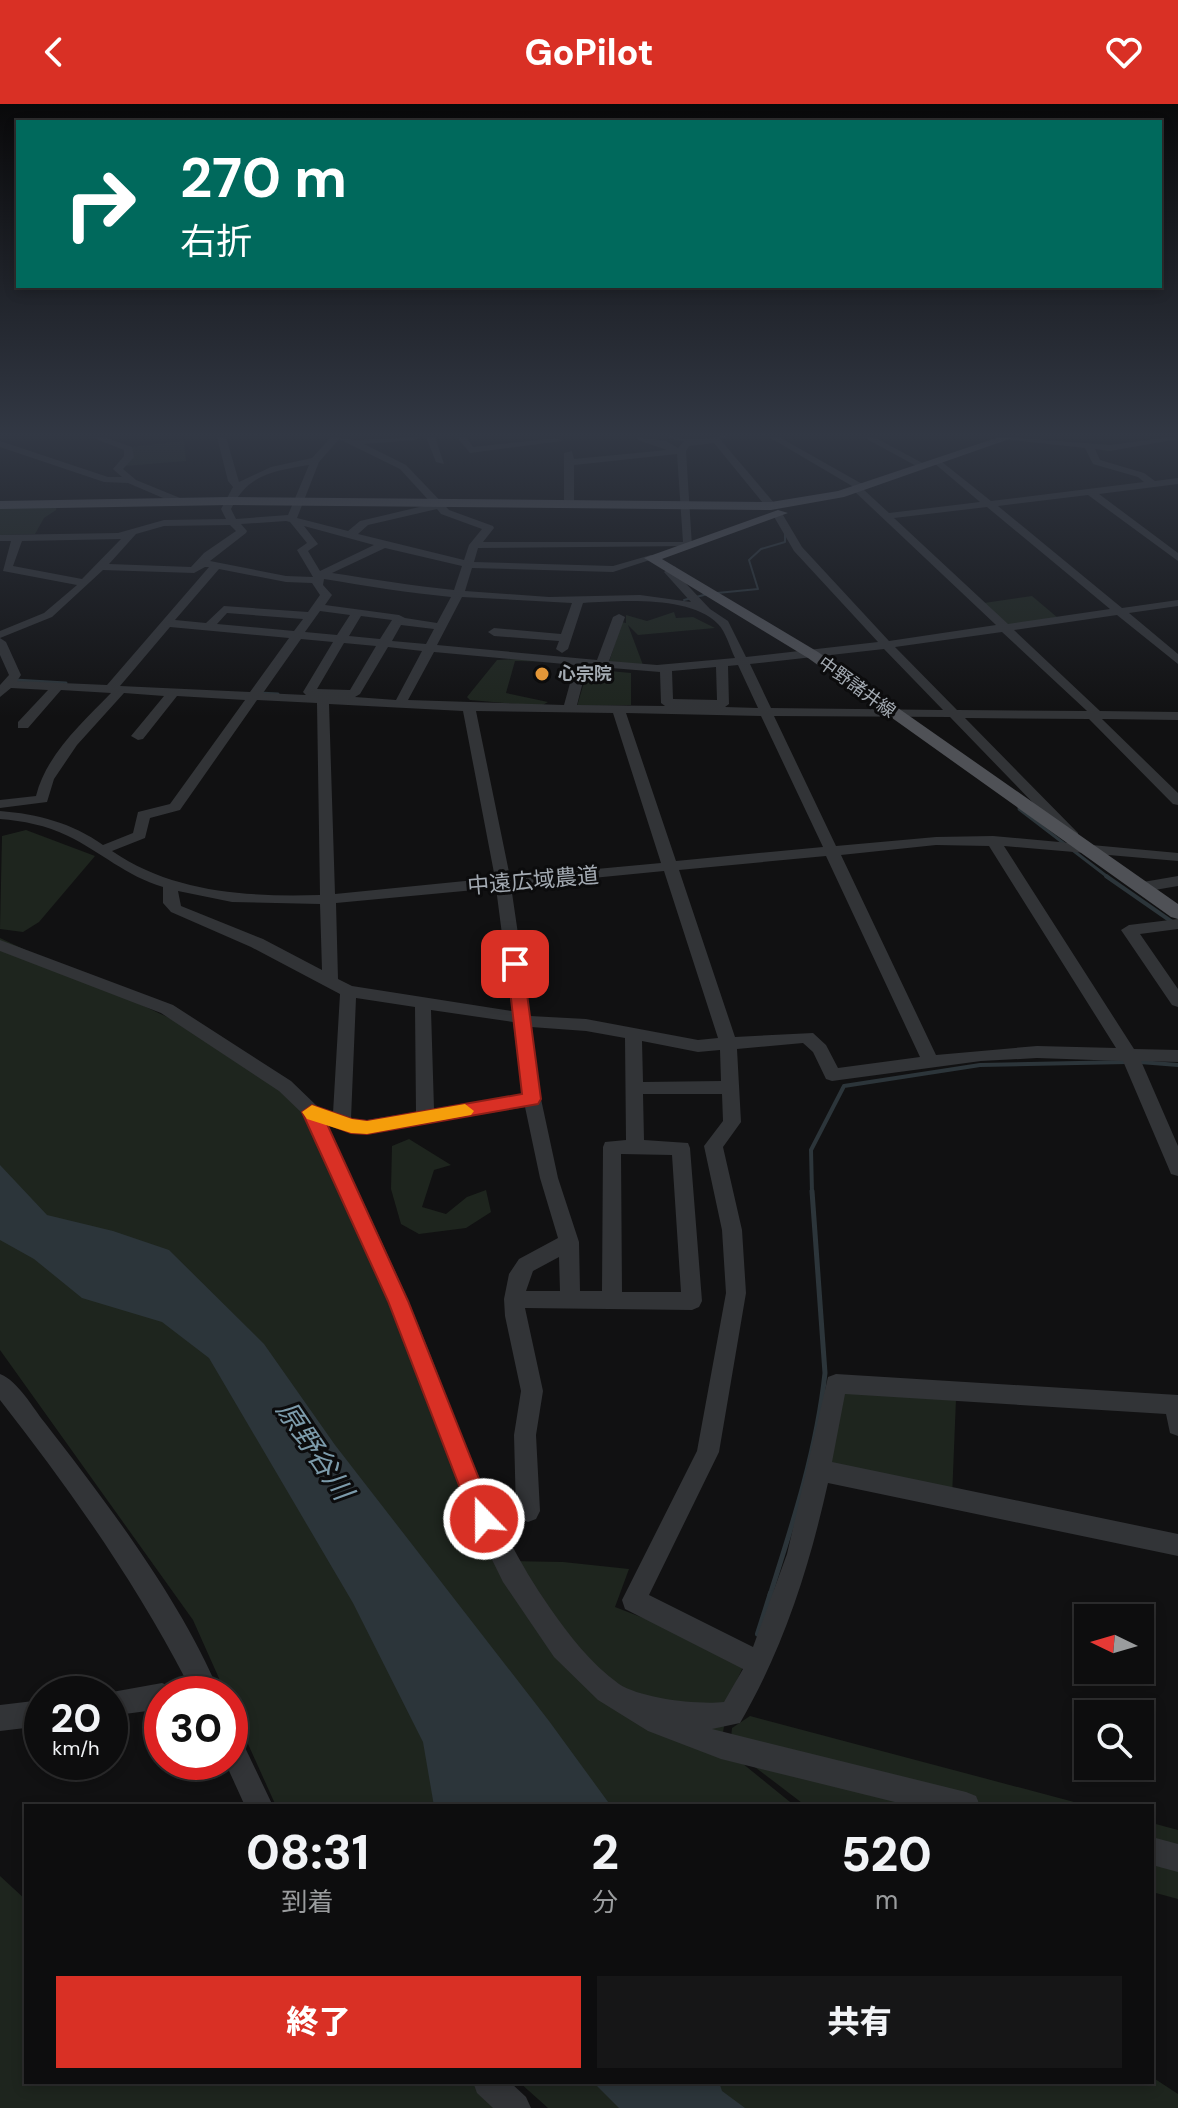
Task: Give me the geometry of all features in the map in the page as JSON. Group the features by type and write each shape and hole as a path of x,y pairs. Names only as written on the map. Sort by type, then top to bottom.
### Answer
{"main road":[{"path":"659,576 687,545 723,531"},
{"name":"中野諸井線","path":"659,576 746,612 813,655 1178,913"}],"street":[{"path":"0,538 119,536 134,531"},
{"path":"0,635 48,615 134,531"},
{"path":"97,567 194,570 208,555 241,531"},
{"path":"101,850 140,835 143,815 175,807 326,595 317,585 318,577 302,550 313,544 302,531"},
{"path":"335,531 467,564 607,569 659,576 681,603 711,614 746,612"},
{"path":"350,535 355,531"},
{"path":"400,703 459,593 474,545 487,531"},
{"path":"474,545 687,545 687,531"},
{"path":"787,531 798,549 886,644 1083,846"},
{"path":"904,531 1094,713 1178,801"},
{"path":"1022,531 1178,660"},
{"path":"1142,531 1178,558"},
{"path":"18,537 7,569 42,573 83,583"},
{"path":"318,577 385,544"},
{"path":"565,568 568,546"},
{"path":"203,563 286,579 318,577 393,582 412,590 459,593 502,615 566,638"},
{"path":"0,804 42,799 47,779 72,742 217,565"},
{"path":"607,569 611,597"},
{"path":"502,615 579,599 611,597 669,572 724,623 931,1062"},
{"path":"559,659 579,599"},
{"path":"167,623 666,669 813,655 1178,603"},
{"path":"209,627 224,609 358,611 392,616 399,618 398,621"},
{"path":"358,611 309,692 354,694 398,621"},
{"path":"484,653 502,615"},
{"path":"602,664 619,617"},
{"path":"398,621 441,627"},
{"path":"0,642 9,684 569,710 1178,716"},
{"path":"569,710 582,662"},
{"path":"666,669 667,703 723,704 722,665"},
{"path":"23,725 58,686"},
{"path":"138,736 174,692"},
{"path":"323,699 330,981"},
{"path":"469,707 503,882 532,1099 549,1178 569,1242 570,1299"},
{"path":"619,711 728,1043 732,1122 713,1146 732,1230 736,1293 708,1452 634,1600 758,1663"},
{"name":"中遠広域農道","path":"0,815 50,823 81,837 121,865 170,885 239,898 328,899 936,841 993,840 1178,857"},
{"path":"993,840 1127,1052 1142,1080 1178,1169"},
{"path":"1143,887 1178,881"},
{"path":"170,885 171,903 176,909 257,943 348,991 523,1019 586,1025 698,1046 807,1037 815,1041 832,1075 1009,1054 1127,1052 1178,1056"},
{"path":"1178,924 1129,930 1178,1001"},
{"path":"0,945 167,1009 285,1086 312,1112 398,1301 484,1519 512,1574 563,1648 607,1691 657,1722 721,1746 958,1804"},
{"path":"342,1123 348,991"},
{"path":"423,1002 425,1117"},
{"path":"633,1035 635,1148"},
{"path":"634,1088 732,1087"},
{"path":"312,1112 342,1123 367,1127 532,1099"},
{"path":"514,1299 692,1301 681,1148 612,1147 612,1300"},
{"path":"528,1511 525,1435 532,1391 514,1299 519,1274 526,1265 569,1242"},
{"path":"0,1384 72,1473 140,1577 197,1676"},
{"path":"624,1702 705,1717 731,1714 758,1663 794,1570 836,1384 1177,1412"},
{"path":"818,1470 1178,1545"},
{"path":"0,1718 24,1715"},
{"path":"247,1780 258,1804"},
{"path":"1154,1852 1178,1858"},
{"path":"490,2084 515,2108"}],"shaded area":[{"path":"0,531 37,531 35,534 0,535"},
{"path":"1032,596 1058,618 1007,625 984,603"},
{"path":"674,612 676,618 693,617 715,628 638,635 628,625 643,665 609,662 622,622 626,623 626,615 647,621"},
{"path":"497,660 562,662 515,661 506,693 548,702 541,706 470,700 467,697"},
{"path":"588,669 631,673 631,705 577,706"},
{"path":"26,830 95,856 39,922 23,932 0,929 2,836"},
{"path":"0,938 220,1042 315,1118 505,1561 563,1562 629,1569 615,1607 747,1658 728,1700 721,1746 793,1804 275,1804 248,1744 248,1676 218,1676 193,1620 0,1350"},
{"path":"409,1139 451,1165 434,1170 422,1207 446,1214 467,1197 486,1190 491,1212 466,1228 419,1234 401,1224 391,1189 392,1146"},
{"path":"842,1390 956,1399 952,1498 827,1472"},
{"path":"750,1716 1081,1804 803,1804 730,1748 732,1728"},
{"path":"1154,1824 1178,1830 1178,1899 1154,1893"},
{"path":"0,1876 24,1898 24,2084 492,2084 521,2108 0,2108"},
{"path":"1154,2078 1178,2094 1178,2108 548,2108 521,2084 1154,2084"}],"water":[{"name":"原野谷川","path":"0,1165 47,1215 113,1231 169,1250 264,1344 335,1445 610,1804 434,1804 423,1742 353,1603 209,1358 162,1322 82,1298 34,1259 0,1240"},
{"path":"595,2084 720,2084 722,2091 745,2108 619,2108"}],"waterway":[{"path":"717,593 758,589 749,560 761,549 785,542 785,534"},
{"path":"684,600 708,594"},
{"path":"15,680 66,683"},
{"path":"259,693 278,694"},
{"path":"1019,809 1109,878"},
{"path":"1106,876 1178,926"},
{"path":"812,1193 811,1150 844,1086 980,1065 1127,1062"},
{"path":"1140,1062 1178,1065"},
{"path":"770,1595 810,1458 825,1373 812,1191"},
{"path":"758,1634 771,1593"}],"slow traffic":[{"path":"313,1115 312,1112 351,1126 367,1127 465,1111"}],"place":[{"name":"心宗院","path":"542,674"}],"route":[{"path":"484,1519 398,1301 312,1112 351,1126 367,1127 532,1099 515,964"}]}
